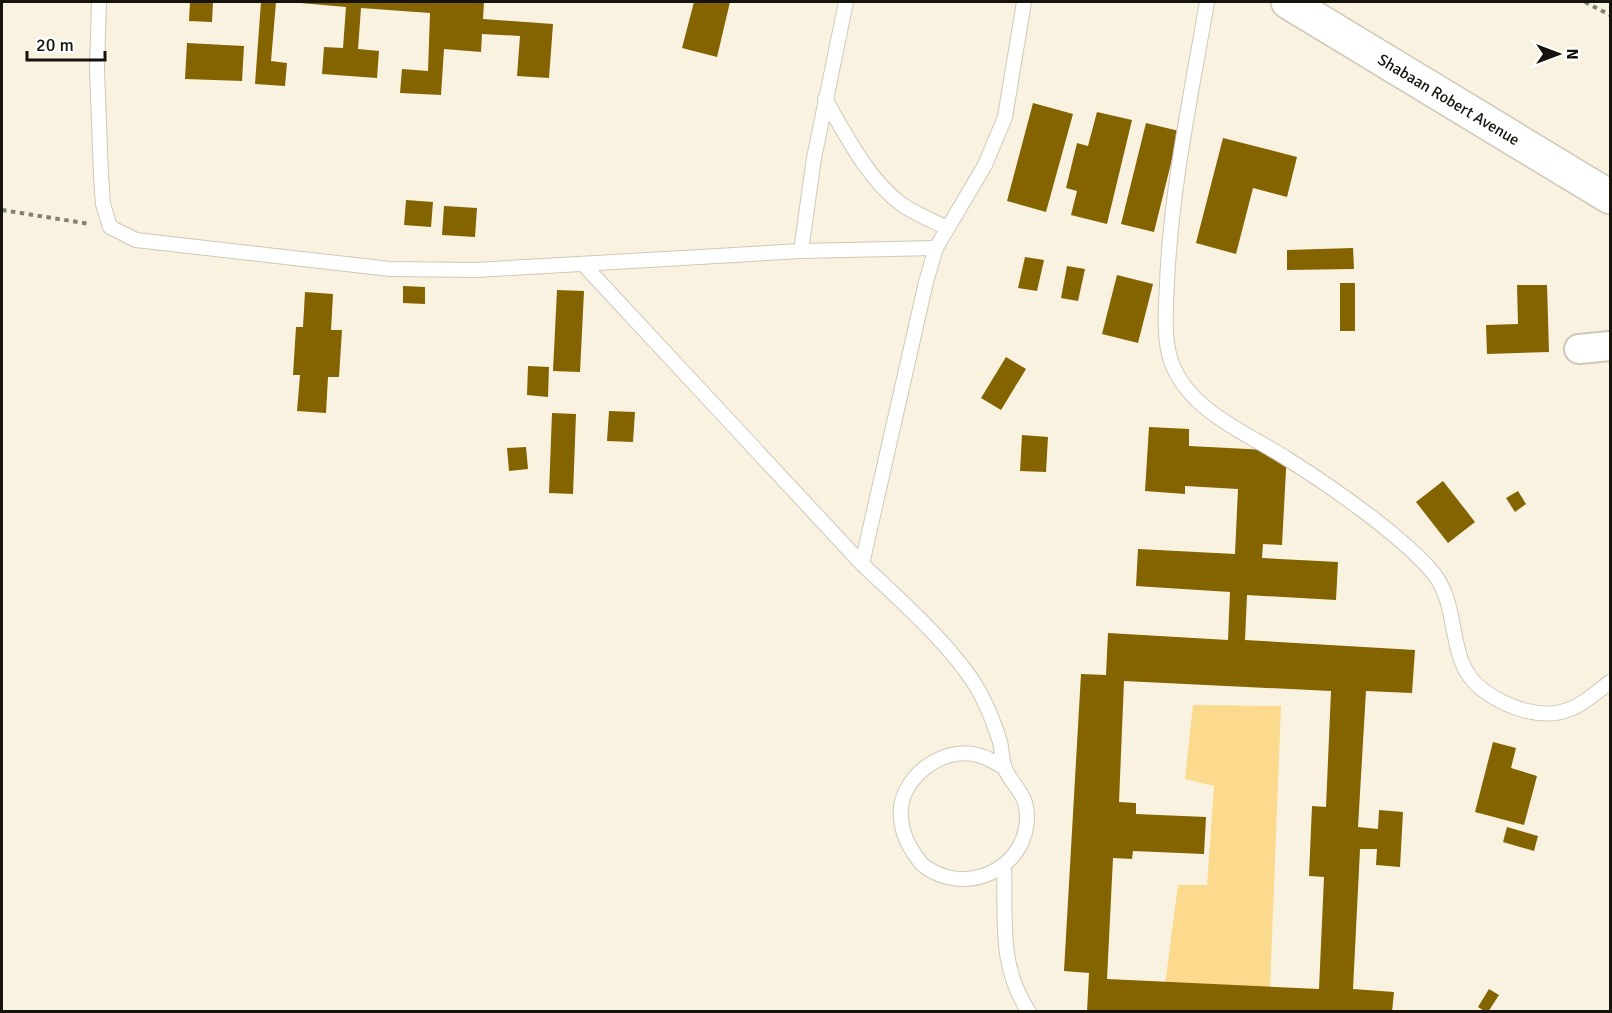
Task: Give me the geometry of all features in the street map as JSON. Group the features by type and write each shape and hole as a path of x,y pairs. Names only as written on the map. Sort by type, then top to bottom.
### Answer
{"street":[{"name":"Shabaan Robert Avenue","path":"1288,2 1611,197"},
{"path":"1579,349 1611,346"}],"lane":[{"path":"99,2 97,69 103,204 110,227 119,234 157,244 232,250 390,269 476,270 801,251 936,248"},
{"path":"801,251 813,158 846,2"},
{"path":"862,564 913,331 936,248 984,165 1005,117 1024,2"},
{"path":"1207,2 1169,245 1166,329 1171,361 1184,383 1206,408 1332,489 1430,568 1446,591 1453,616 1455,645 1464,666 1482,690 1519,709 1546,715 1570,709 1611,682"},
{"path":"825,99 853,146 881,185 901,204 947,228"},
{"path":"583,264 862,564 905,604 967,673 993,721 1005,768 1022,790 1027,818 1021,845 1004,866 978,879 950,879 924,867 906,844 900,816 907,788 925,766 951,754 980,755 1005,768"},
{"path":"1004,866 1006,958 1015,991 1029,1011"}],"path":[{"path":"1585,2 1611,15"},
{"path":"2,210 110,227"}],"shaded area":[{"path":"1193,705 1281,706 1270,989 1165,985 1178,885 1207,885 1214,786 1185,779"}],"building":[{"path":"190,2 213,2 212,22 189,21"},
{"path":"261,2 276,2 271,61 287,63 285,86 255,84"},
{"path":"289,2 484,2 483,19 553,24 549,78 517,76 520,36 482,34 481,52 444,49 441,95 400,93 402,69 428,71 430,13 361,8 358,49 379,51 377,78 322,74 324,47 343,48 346,7"},
{"path":"694,2 730,2 717,57 682,48"},
{"path":"187,43 244,46 242,81 185,79"},
{"path":"1033,103 1073,114 1046,212 1007,201"},
{"path":"1097,112 1132,120 1107,224 1071,215 1077,191 1066,188 1077,143 1088,146"},
{"path":"1146,123 1179,131 1154,232 1121,224"},
{"path":"1223,138 1297,157 1287,197 1253,188 1236,254 1196,243"},
{"path":"406,200 433,202 431,227 404,225"},
{"path":"444,206 477,208 475,237 442,235"},
{"path":"1353,248 1354,269 1287,270 1287,250"},
{"path":"1025,257 1044,260 1037,291 1018,288"},
{"path":"1067,266 1085,269 1078,301 1061,298"},
{"path":"1117,275 1153,284 1138,343 1102,334"},
{"path":"1340,283 1355,283 1355,331 1340,331"},
{"path":"1517,285 1547,285 1549,352 1487,354 1486,325 1518,324"},
{"path":"403,286 425,287 425,304 403,303"},
{"path":"557,290 584,291 580,372 553,371"},
{"path":"305,292 333,294 331,330 342,330 339,377 328,377 326,413 297,411 300,375 293,375 296,327 303,327"},
{"path":"1006,357 1026,369 1001,410 981,398"},
{"path":"528,366 549,367 548,397 527,395"},
{"path":"609,411 635,412 633,442 607,441"},
{"path":"552,413 576,414 573,494 549,493"},
{"path":"1149,427 1189,429 1189,446 1287,451 1282,545 1263,544 1262,558 1338,562 1336,600 1247,595 1245,640 1415,650 1412,693 1366,691 1358,827 1378,829 1379,810 1403,812 1400,867 1376,865 1377,849 1360,849 1353,989 1394,992 1392,1012 1087,1012 1089,973 1064,971 1081,674 1106,675 1108,633 1228,640 1230,592 1136,586 1138,549 1235,554 1238,489 1185,486 1185,494 1145,491","holes":["1124,681 1331,691 1326,807 1312,806 1309,876 1324,877 1319,989 1107,979 1113,858 1132,859 1133,851 1204,854 1206,817 1136,814 1136,803 1119,802"]},
{"path":"1022,435 1048,437 1046,472 1020,471"},
{"path":"526,447 528,469 509,471 507,448"},
{"path":"1443,481 1475,522 1448,543 1416,502"},
{"path":"1518,491 1526,504 1515,512 1506,498"},
{"path":"1493,742 1516,748 1511,768 1537,776 1524,825 1475,812"},
{"path":"1507,827 1538,836 1534,851 1503,842"},
{"path":"1489,989 1499,995 1486,1012 1478,1007"}]}
